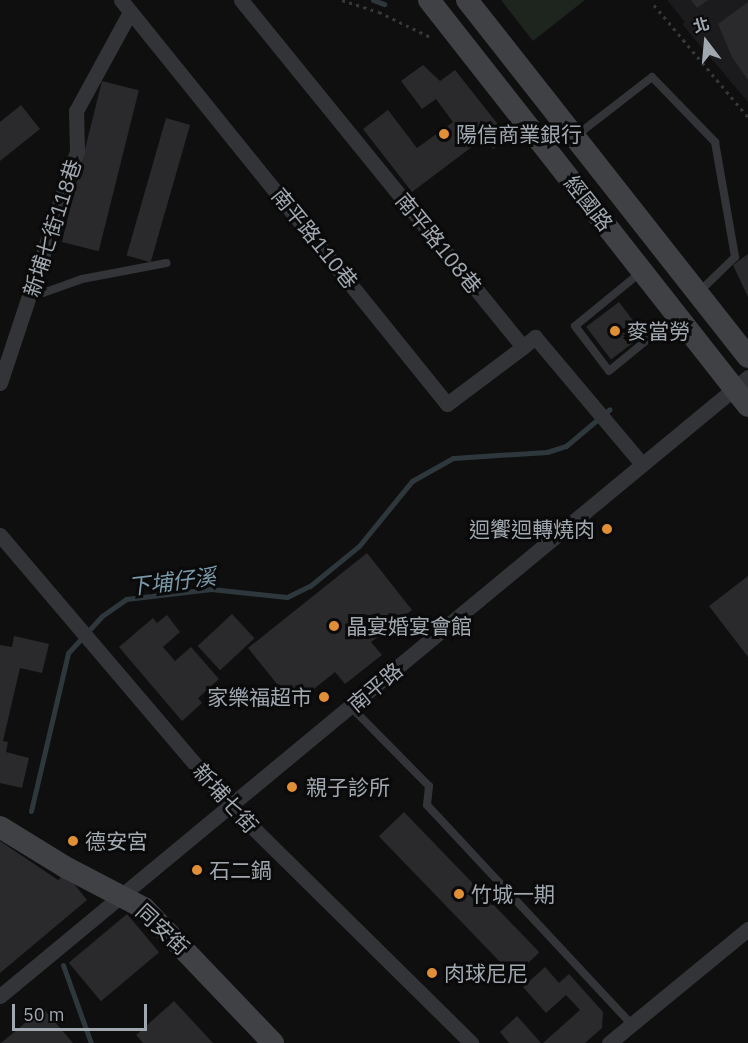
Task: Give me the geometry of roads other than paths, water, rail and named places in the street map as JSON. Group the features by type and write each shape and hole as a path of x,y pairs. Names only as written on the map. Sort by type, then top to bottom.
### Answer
{"street":[{"name":"南平路108巷","path":"242,0 523,347"},
{"name":"經國路","path":"429,0 677,315 741,382 748,406"},
{"name":"經國路","path":"467,0 748,357"},
{"name":"南平路110巷","path":"126,6 447,404 523,347"},
{"name":"新埔七街118巷","path":"0,383 2,363 29,298 77,151 76,111 126,6"},
{"path":"523,347 535,337 641,463"},
{"name":"南平路","path":"0,996 741,382"},
{"name":"新埔七街","path":"0,535 230,806 471,1043"},
{"name":"同安街","path":"0,827 67,868 123,895 144,908 175,937 273,1043"},
{"path":"609,1043 748,929"}],"lane":[{"path":"575,137 652,76 715,142 735,257 698,293"},
{"path":"29,298 82,279 167,263"},
{"path":"643,271 575,326 609,371 677,315"},
{"path":"351,707 429,786 428,805 631,1024"}],"waterway":[{"name":"下埔仔溪","path":"373,0 384,4"},
{"name":"下埔仔溪","path":"31,811 68,653 102,616 126,599 211,589 287,597 310,586 359,546 412,481 453,458 547,452 566,446 610,409"},
{"name":"下埔仔溪","path":"63,965 91,1043"}],"place":[{"name":"陽信商業銀行","path":"444,134"},
{"name":"麥當勞","path":"615,331"},
{"name":"迴饗迴轉燒肉","path":"607,529"},
{"name":"晶宴婚宴會館","path":"334,626"},
{"name":"家樂福超市","path":"324,697"},
{"name":"親子診所","path":"292,787"},
{"name":"德安宮","path":"73,841"},
{"name":"石二鍋","path":"197,870"},
{"name":"竹城一期","path":"459,894"},
{"name":"肉球尼尼","path":"432,973"}]}
